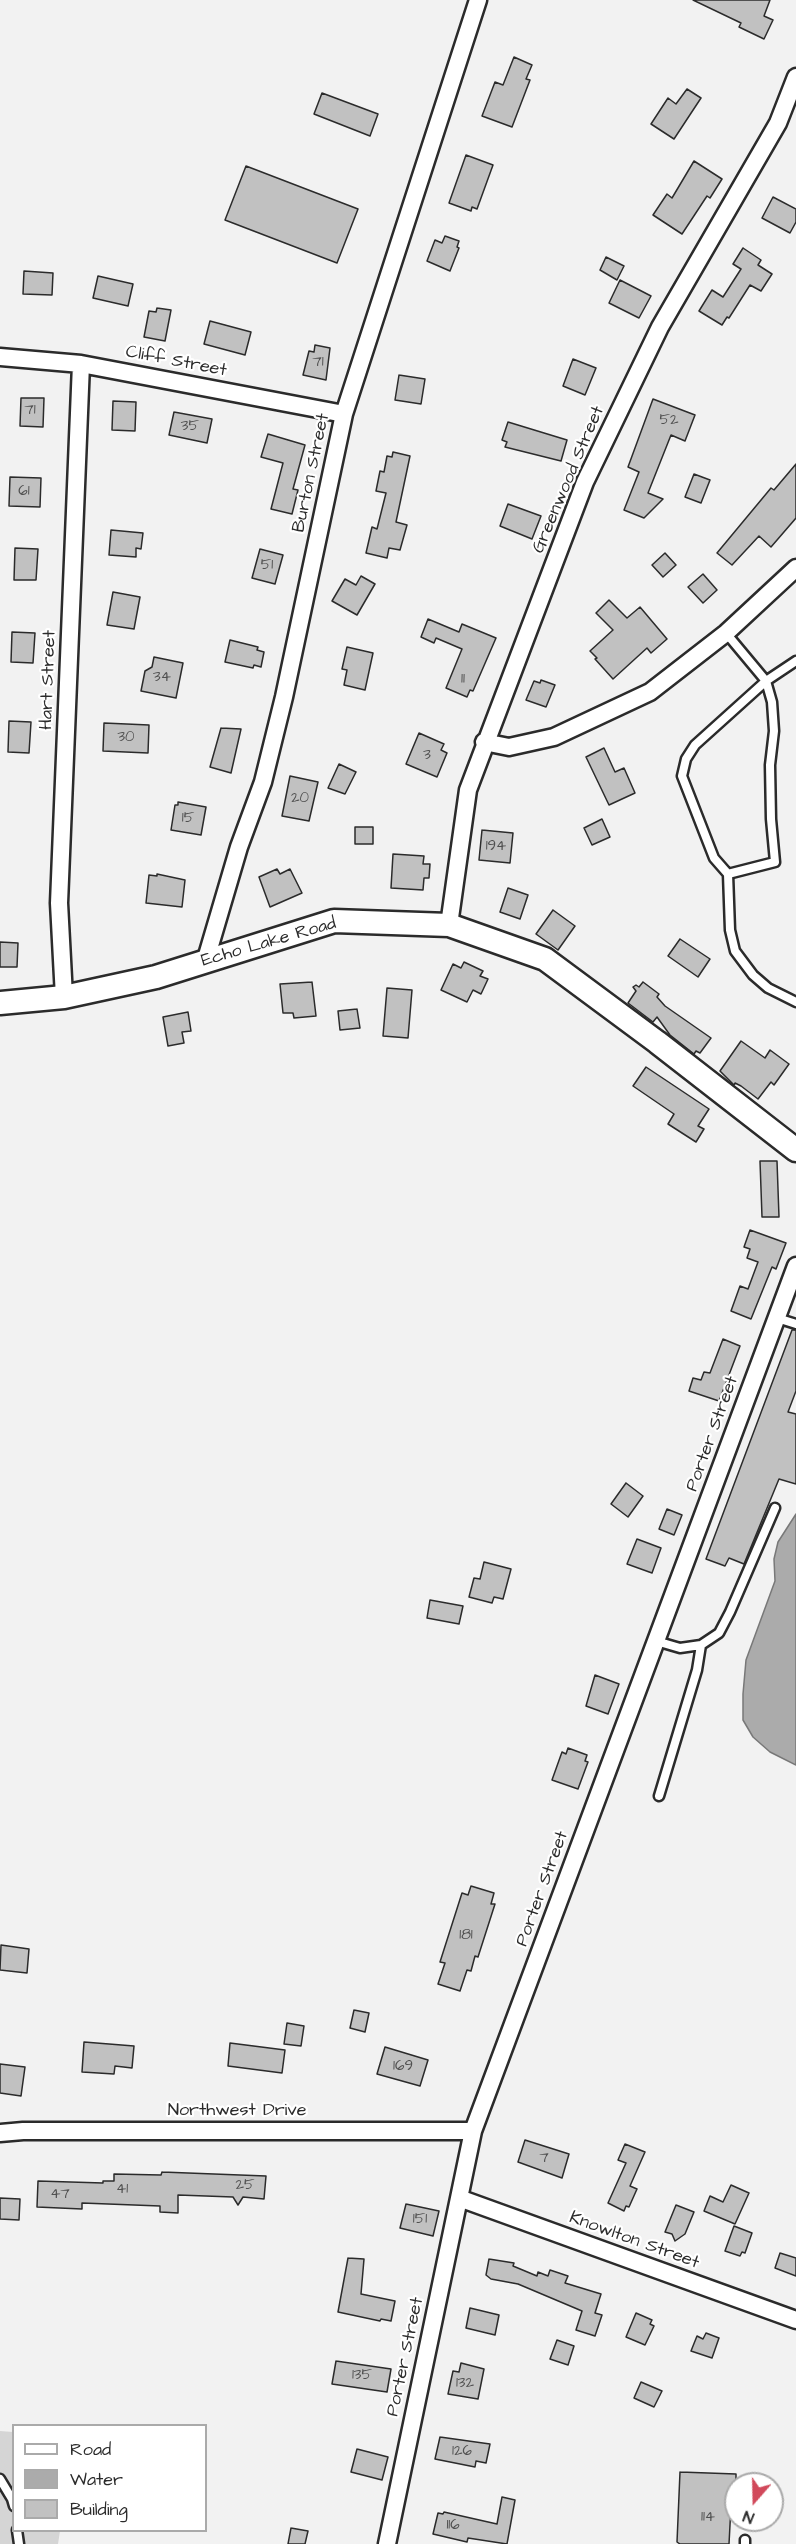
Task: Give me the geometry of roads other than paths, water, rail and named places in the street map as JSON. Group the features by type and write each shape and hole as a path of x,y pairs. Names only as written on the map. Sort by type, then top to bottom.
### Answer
{"main road":[{"name":"Echo Lake Road","path":"0,1003 64,997 156,977 334,921 450,925 545,960 657,1042 796,1150"}],"street":[{"name":"Burton Street","path":"206,960 239,847 263,782 284,697 344,414 478,0"},
{"name":"Greenwood Street","path":"450,925 468,790 484,742 585,482 660,327 778,123 796,77"},
{"name":"Cliff Street","path":"0,357 81,364 344,414"},
{"name":"Hart Street","path":"64,997 60,903 81,364"},
{"path":"484,742 509,747 554,737 650,692 726,633 796,568"},
{"name":"Porter Street","path":"387,2544 474,2132 796,1266"},
{"name":"Northwest Drive","path":"0,2133 23,2131 474,2132"},
{"name":"Knowlton Street","path":"459,2198 796,2320"}],"lane":[{"path":"726,633 766,681 772,702 774,730 770,765 775,862 728,874"},
{"path":"796,661 766,681 695,745 686,759 682,776 714,858 728,874 730,930 735,951 753,975 768,988 796,1002"},
{"path":"777,1318 796,1324"},
{"path":"656,1641 680,1648 701,1645 719,1633 775,1508"},
{"path":"659,1796 697,1670 701,1645"},
{"path":"0,2479 12,2499"}],"water":[{"path":"796,1514 796,1765 770,1752 753,1737 743,1720 743,1694 746,1660 775,1581 774,1559 778,1542"}]}
